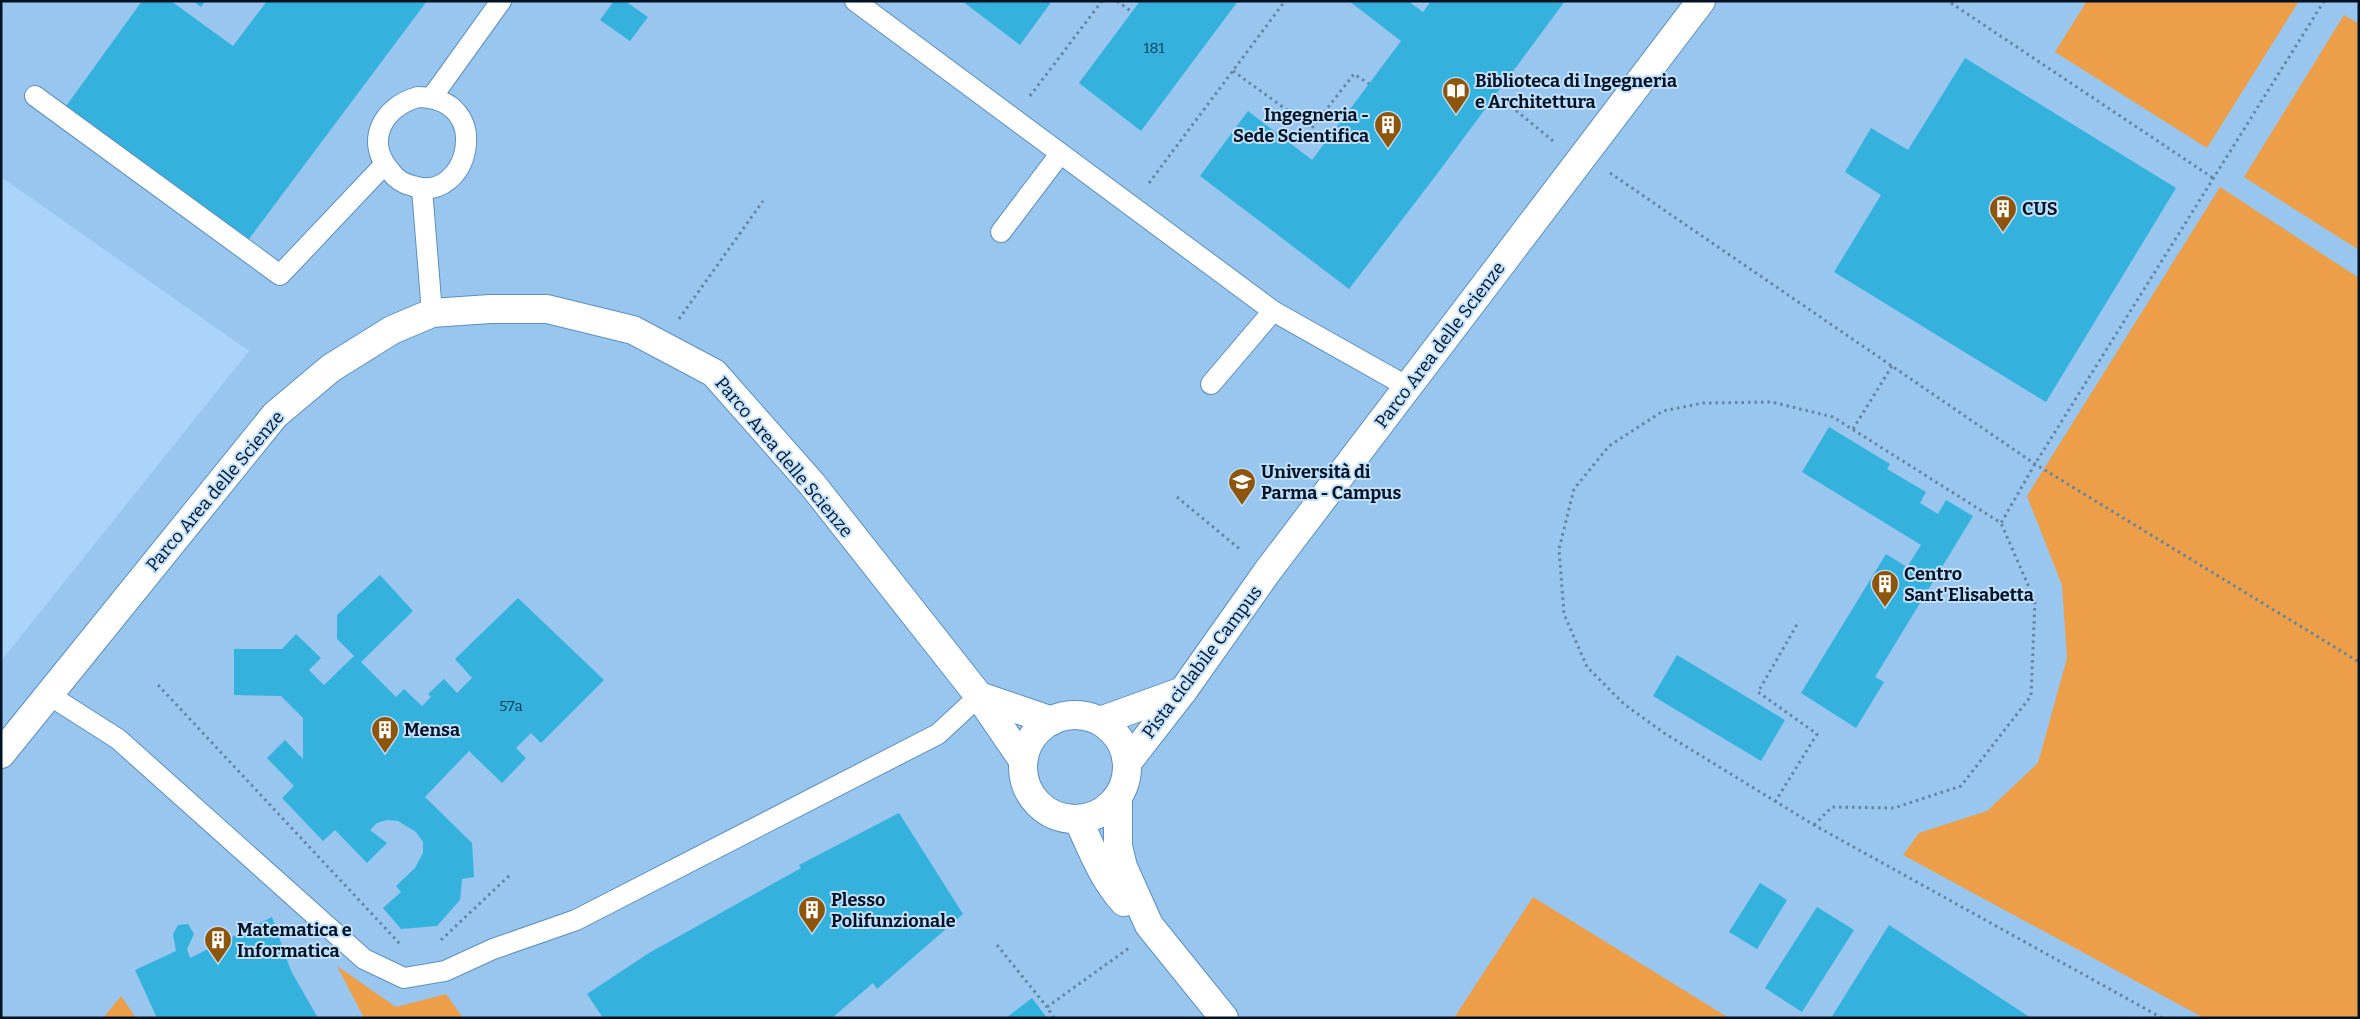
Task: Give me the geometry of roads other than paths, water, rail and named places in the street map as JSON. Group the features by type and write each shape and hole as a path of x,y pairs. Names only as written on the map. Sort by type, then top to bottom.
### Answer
{"street":[{"name":"Parco Area delle Scienze","path":"1127,763 1183,691 1267,572 1408,387 1590,165 1701,1"},
{"name":"Parco Area delle Scienze","path":"1,754 275,416 330,368 392,330 432,313 490,309 547,309 632,330 714,373 812,484 979,696 1022,759"},
{"path":"1100,722 1183,691"},
{"path":"979,696 1052,720"},
{"path":"1118,798 1093,816 1078,819 1056,815 1036,803 1028,790 1023,774 1022,759 1037,732 1052,720 1067,716 1084,716 1100,722 1114,732 1123,747 1127,763 1125,779 1118,798 1118,846 1123,867 1152,928"},
{"path":"1078,819 1093,853 1116,893 1135,914 1152,928 1224,1018"}],"lane":[{"path":"432,97 501,1"},
{"path":"855,1 1273,311 1408,387"},
{"path":"35,96 280,276 384,165"},
{"path":"418,97 432,97 447,104 458,113 465,127 467,141 465,156 458,169 435,187 422,189 401,182 384,165 378,144 378,136 382,122 391,110 403,101 418,97"},
{"path":"1001,232 1060,154"},
{"path":"422,189 432,313"},
{"path":"1211,384 1273,311"},
{"path":"49,695 118,739 364,959 404,978 445,971 493,949 576,920 938,734 979,696"}],"place":[{"name":"Biblioteca di Ingegneria e Architettura","path":"1456,115"},
{"name":"Ingegneria - Sede Scientifica","path":"1388,149"},
{"name":"CUS","path":"2003,233"},
{"name":"Università di Parma - Campus","path":"1242,506"},
{"name":"Centro Sant'Elisabetta","path":"1885,608"},
{"name":"Mensa","path":"385,754"},
{"name":"Plesso Polifunzionale","path":"812,934"},
{"name":"Matematica e Informatica","path":"218,964"}]}
